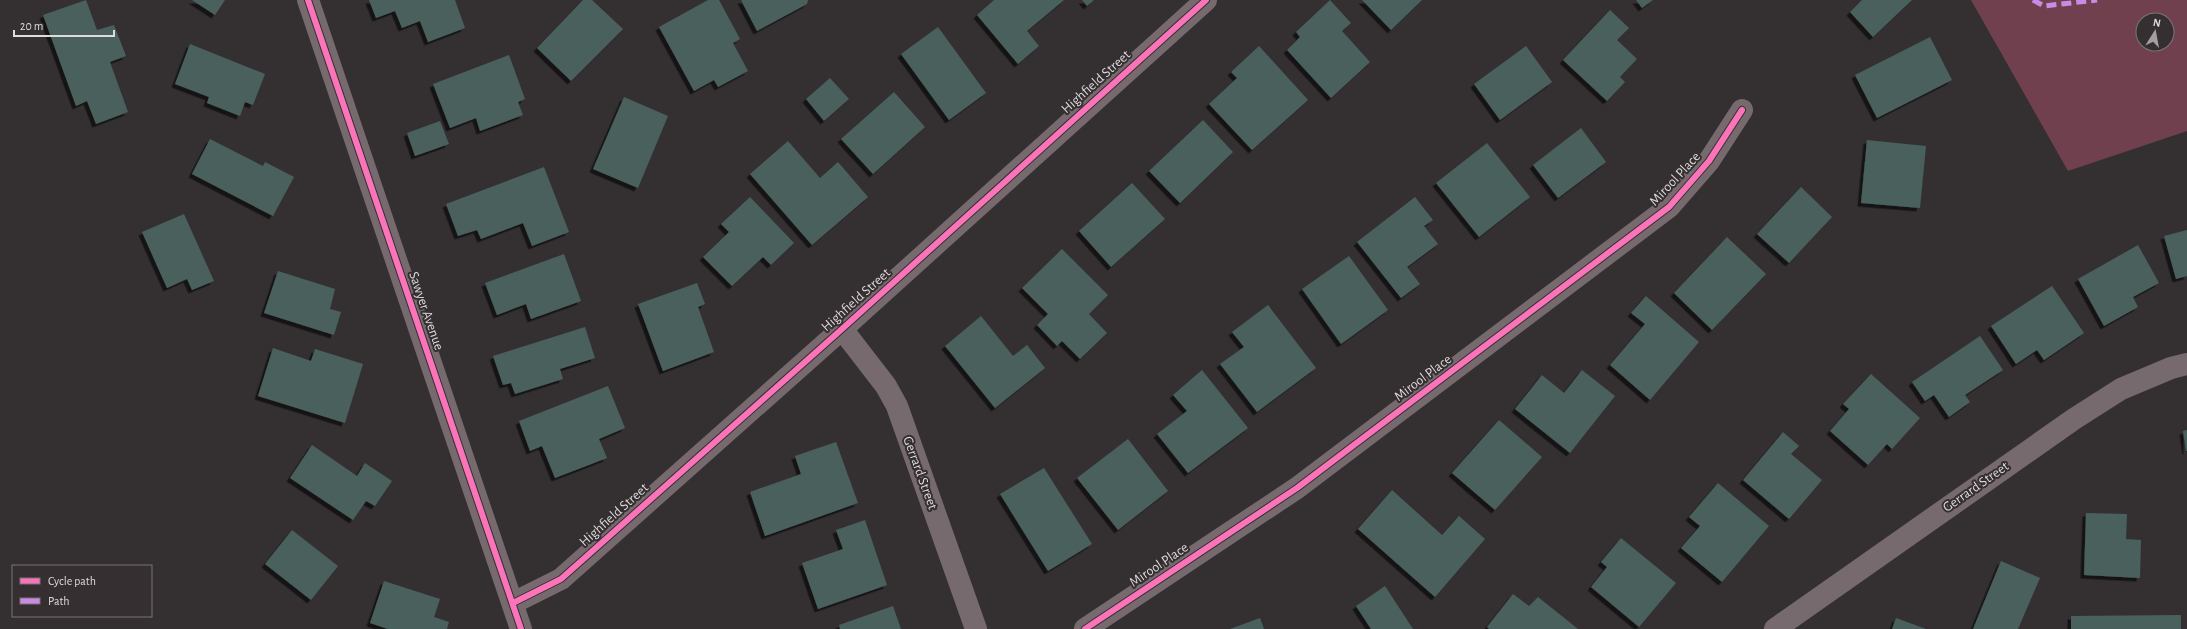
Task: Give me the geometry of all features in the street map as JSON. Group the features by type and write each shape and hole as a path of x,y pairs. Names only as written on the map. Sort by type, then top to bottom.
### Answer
{"street":[{"name":"Sawyer Avenue","path":"308,0 521,629"},
{"name":"Highfield Street","path":"513,603 561,579 842,329 1206,0"},
{"name":"Mirool Place","path":"1085,629 1297,488 1669,207 1710,161 1742,110"},
{"name":"Gerrard Street","path":"842,329 886,386 897,406 976,629"},
{"name":"Gerrard Street","path":"1775,629 2107,397 2128,386 2170,368 2187,364"}],"shaded area":[{"path":"1971,0 2187,0 2187,131 2068,171"}],"building":[{"path":"86,0 97,30 114,25 126,56 110,62 128,112 96,124 87,101 76,106 43,15"},
{"path":"192,0 225,0 215,15"},
{"path":"369,0 455,0 465,28 428,42 420,21 402,28 395,11 376,18"},
{"path":"583,0 592,0 623,29 571,81 537,48"},
{"path":"708,0 719,0 740,39 733,43 748,71 718,87 714,80 694,91 659,27"},
{"path":"741,0 808,0 807,4 757,31"},
{"path":"994,0 1064,0 1027,31 1039,46 1018,64 977,15"},
{"path":"1082,0 1094,0 1087,6"},
{"path":"1330,0 1351,23 1342,31 1370,62 1331,98 1287,50 1300,37 1296,32"},
{"path":"1362,0 1422,0 1391,30"},
{"path":"1636,0 1653,0 1642,8"},
{"path":"1862,0 1912,0 1873,37 1850,12"},
{"path":"1610,10 1629,28 1617,40 1637,59 1620,77 1625,82 1607,101 1563,60"},
{"path":"938,27 986,93 949,120 901,54"},
{"path":"1930,37 1952,80 1877,118 1855,75"},
{"path":"190,44 265,74 253,105 245,102 240,116 207,103 209,97 175,84"},
{"path":"1259,46 1308,100 1252,150 1209,104 1237,78 1231,72"},
{"path":"1526,46 1552,82 1500,120 1474,84"},
{"path":"509,55 525,99 518,102 523,115 480,131 476,118 450,128 433,84"},
{"path":"830,78 849,99 824,121 806,99"},
{"path":"894,92 925,127 873,174 841,139"},
{"path":"624,97 668,116 638,188 593,169"},
{"path":"1203,120 1233,152 1180,203 1149,171"},
{"path":"440,121 449,144 415,156 407,133"},
{"path":"1581,128 1606,162 1558,198 1533,165"},
{"path":"210,139 263,166 265,162 294,177 273,216 192,174"},
{"path":"1867,140 1926,146 1920,208 1861,203"},
{"path":"788,141 820,178 838,162 868,197 812,245 750,174"},
{"path":"1487,143 1530,197 1479,237 1436,183"},
{"path":"544,167 569,232 532,246 523,223 481,239 477,230 458,236 446,204"},
{"path":"1132,183 1165,219 1111,267 1079,231"},
{"path":"1801,187 1832,217 1789,263 1757,234"},
{"path":"750,197 794,243 771,265 763,257 732,286 703,257 729,232 721,224"},
{"path":"1415,197 1433,220 1424,226 1438,244 1407,267 1420,284 1401,298 1357,242"},
{"path":"184,214 214,281 192,290 187,279 167,288 142,232"},
{"path":"2187,230 2187,276 2176,279 2164,236"},
{"path":"1727,237 1766,274 1712,330 1674,293"},
{"path":"2138,245 2159,283 2133,297 2138,307 2104,326 2078,279"},
{"path":"1062,249 1108,295 1089,314 1107,333 1080,359 1062,341 1057,346 1037,325 1048,314 1022,288"},
{"path":"564,254 581,301 531,319 526,304 497,315 485,283"},
{"path":"1349,256 1388,310 1341,344 1302,289"},
{"path":"278,271 335,289 330,309 341,312 334,335 264,313"},
{"path":"697,283 705,304 698,307 714,352 663,371 638,304"},
{"path":"2052,286 2084,333 2044,360 2037,350 2016,364 1991,326"},
{"path":"1646,296 1699,342 1650,400 1610,365 1645,324 1631,313"},
{"path":"1268,305 1316,368 1257,412 1220,364 1244,347 1232,332"},
{"path":"981,316 1013,356 1027,345 1045,368 995,408 945,346"},
{"path":"585,327 595,358 560,369 563,379 515,394 511,383 503,385 493,356"},
{"path":"1980,336 2003,370 1965,395 1970,402 1949,417 1934,395 1925,401 1912,382"},
{"path":"273,348 311,361 315,349 363,364 345,423 258,396"},
{"path":"1202,370 1248,428 1188,473 1157,434 1187,411 1173,395"},
{"path":"1582,370 1615,396 1570,453 1515,409 1542,375 1564,393"},
{"path":"1871,374 1920,418 1892,449 1887,444 1868,465 1830,431 1849,409 1843,404"},
{"path":"608,386 625,428 599,439 607,458 555,478 542,446 530,451 519,421"},
{"path":"1499,420 1542,457 1495,510 1452,473"},
{"path":"2187,430 2187,451 2186,451 2183,431"},
{"path":"1783,432 1799,446 1791,454 1822,480 1789,519 1743,480"},
{"path":"1128,439 1168,491 1118,530 1077,478"},
{"path":"836,442 858,503 765,536 750,492 801,474 795,456"},
{"path":"312,445 357,476 365,463 392,481 375,506 366,501 353,520 290,478"},
{"path":"1044,468 1092,544 1048,571 1000,494"},
{"path":"1718,483 1769,526 1722,582 1681,548 1700,526 1689,517"},
{"path":"1392,490 1442,535 1459,516 1485,539 1435,597 1358,529"},
{"path":"2086,513 2127,514 2126,539 2141,540 2140,578 2084,575"},
{"path":"865,520 887,585 818,609 802,563 843,549 836,530"},
{"path":"292,530 338,566 311,600 265,564"},
{"path":"1621,538 1676,583 1639,627 1591,587 1607,567 1601,562"},
{"path":"2001,561 2040,578 2018,629 1973,629"},
{"path":"384,581 440,599 434,617 449,622 447,629 388,629 370,623"},
{"path":"1385,586 1413,629 1371,629 1356,606"},
{"path":"1513,594 1529,606 1538,597 1578,629 1489,629 1487,627"},
{"path":"893,606 901,629 840,629 839,625"},
{"path":"2181,615 2181,629 2071,629 2071,616"},
{"path":"1260,618 1264,629 1230,629"},
{"path":"1896,618 1926,629 1892,629"}],"marked path":[{"path":"2033,0 2044,6 2097,0"}],"cycle path":[{"path":"308,0 521,629"},
{"path":"513,603 561,579 842,329 1206,0"},
{"path":"1085,629 1297,488 1669,207 1709,161 1742,110"}]}
